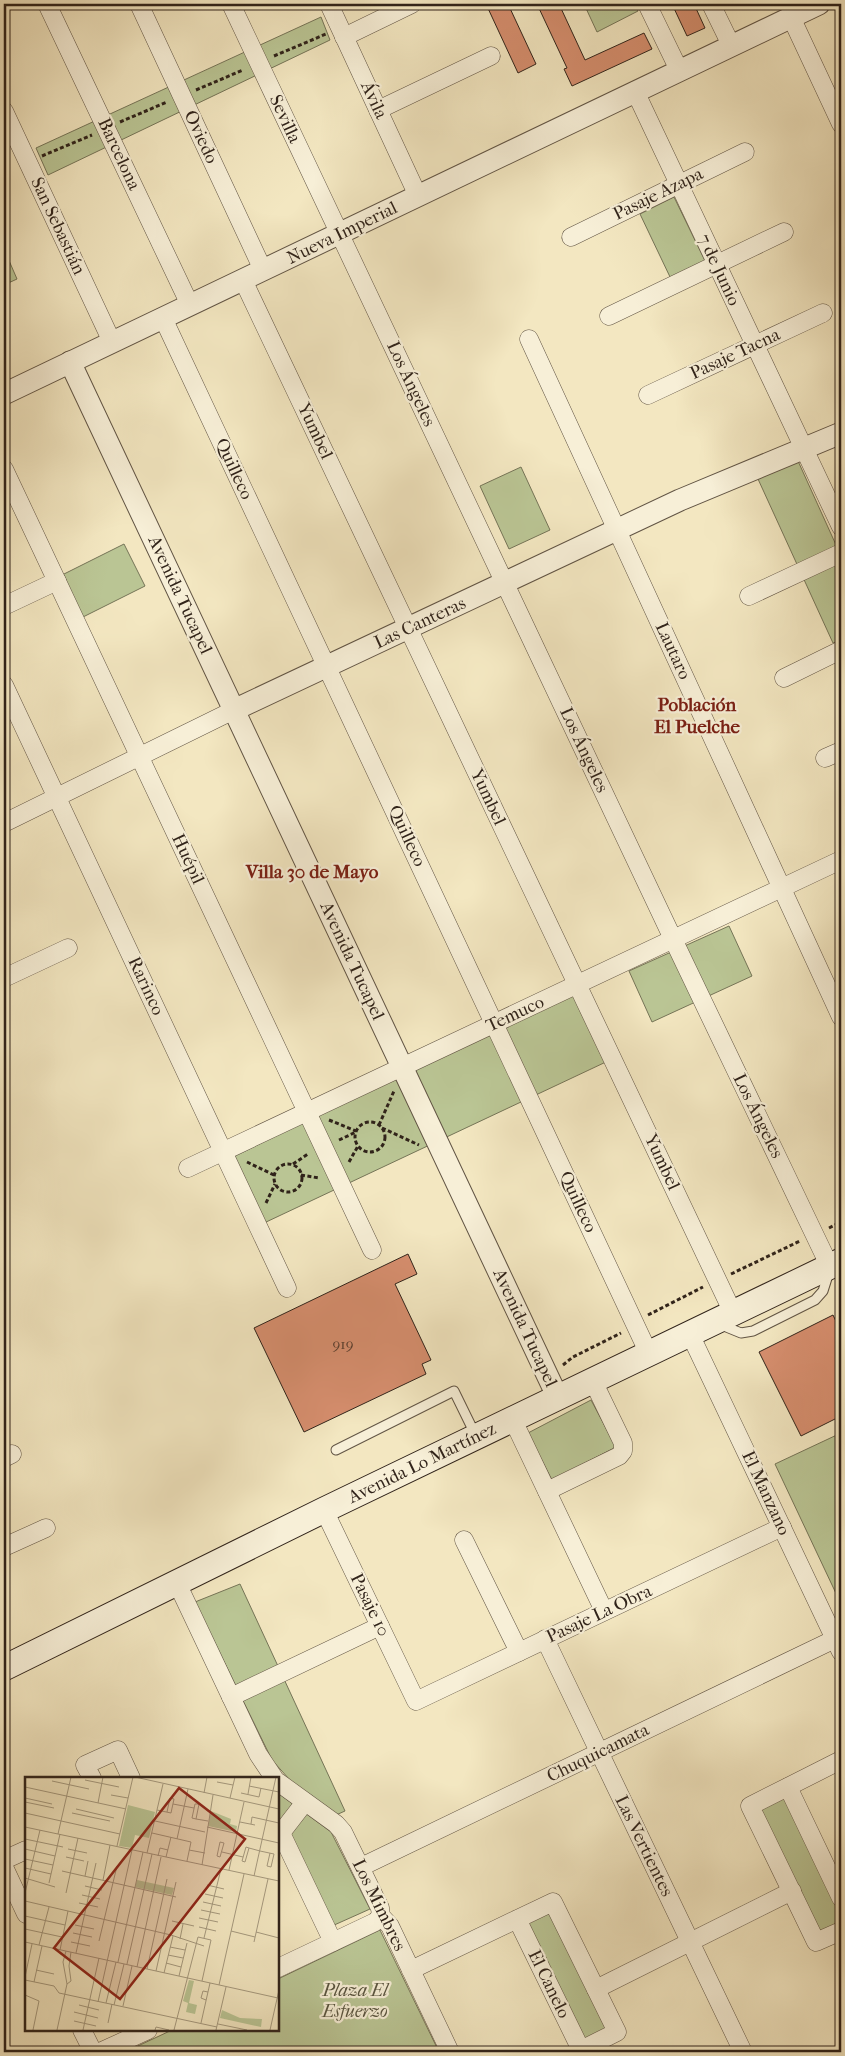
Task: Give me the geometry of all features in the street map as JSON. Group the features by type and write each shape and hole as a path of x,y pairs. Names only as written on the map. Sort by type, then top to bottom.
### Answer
{"main road":[{"name":"Avenida Lo Martínez","path":"4,1668 324,1510 512,1420 553,1388 593,1381 836,1264"}],"street":[{"name":"Barcelona","path":"47,4 190,305"},
{"name":"Oviedo","path":"139,4 263,270"},
{"name":"Sevilla","path":"231,4 340,234"},
{"name":"Ávila","path":"329,4 418,196"},
{"path":"344,36 412,4"},
{"path":"647,4 679,70"},
{"path":"711,4 731,45"},
{"name":"Nueva Imperial","path":"4,394 819,4"},
{"path":"791,17 841,124"},
{"path":"378,110 491,56"},
{"name":"7 de Junio","path":"634,91 841,527"},
{"name":"San Sebastián","path":"4,111 112,342"},
{"name":"Pasaje Azapa","path":"571,237 745,152"},
{"path":"609,316 784,232"},
{"name":"Los Ángeles","path":"340,234 815,1235 836,1264"},
{"name":"Yumbel","path":"243,280 718,1280 724,1318"},
{"name":"Pasaje Tacna","path":"648,395 823,313"},
{"name":"Quilleco","path":"162,318 649,1354"},
{"name":"Lautaro","path":"529,339 841,1017"},
{"name":"Avenida Tucapel","path":"70,362 553,1388"},
{"name":"Las Canteras","path":"4,824 234,710 617,529 703,490 841,434"},
{"name":"Huépil","path":"4,469 372,1250"},
{"path":"749,596 841,553"},
{"path":"4,606 57,581"},
{"path":"784,678 841,650"},
{"name":"Rarinco","path":"4,685 287,1288"},
{"name":"Temuco","path":"188,1168 841,860"},
{"path":"4,978 68,948"},
{"name":"El Manzano","path":"690,1334 838,1646"},
{"path":"547,1491 619,1456 623,1451 623,1443 593,1381"},
{"path":"512,1420 604,1611"},
{"name":"Pasaje 10","path":"324,1510 416,1701"},
{"name":"Pasaje La Obra","path":"416,1701 782,1527"},
{"path":"4,1547 46,1528"},
{"path":"464,1540 519,1652"},
{"path":"177,1583 263,1764 273,1777"},
{"path":"231,1697 380,1626"},
{"name":"Las Vertientes","path":"545,1639 743,2052"},
{"name":"Chuquicamata","path":"361,1867 599,1753 838,1646"},
{"path":"92,1777 86,1765 118,1750 131,1777"},
{"path":"841,1760 750,1806 816,1942 841,1931"},
{"name":"Los Mimbres","path":"279,1783 336,1824 343,1832 380,1908 381,1916 390,1926 450,2052"},
{"path":"788,1787 841,1898"},
{"path":"305,1802 279,1834 333,1942"},
{"path":"4,1860 25,1850"},
{"path":"4,1867 25,1912"},
{"path":"596,1989 792,1891"},
{"name":"El Canelo","path":"411,1970 517,1919 554,1902 618,2032 581,2050 517,1919"},
{"path":"279,1968 378,1920 381,1916"},
{"path":"82,2031 93,2052"},
{"path":"100,2052 146,2031"}],"lane":[{"path":"336,1450 454,1391 477,1437"}],"path":[{"path":"402,1068 381,1126 385,1141 379,1149 370,1152 361,1149 356,1141 356,1132 366,1123 381,1126 419,1146 439,1146"},
{"path":"288,1164 296,1167 302,1180 297,1188 285,1191 277,1187 274,1174 279,1167 288,1164"},
{"path":"553,1388 573,1358 636,1326 644,1317 841,1222"}],"green space":[{"path":"584,4 635,4 638,11 597,32"},
{"path":"321,17 330,40 48,175 36,148"},
{"path":"674,197 706,263 671,279 640,214"},
{"path":"4,249 17,279 4,285"},
{"path":"798,461 841,556 841,640 833,643 758,479"},
{"path":"521,467 550,530 509,549 480,486"},
{"path":"124,544 145,586 83,617 62,575"},
{"path":"729,926 752,976 652,1022 629,971"},
{"path":"574,989 608,1061 264,1223 233,1157"},
{"path":"591,1400 616,1447 552,1480 528,1433"},
{"path":"841,1433 841,1604 775,1464"},
{"path":"240,1584 345,1811 336,1815 307,1799 272,1760 195,1602"},
{"path":"788,1787 841,1898 841,1931 816,1942 750,1807"},
{"path":"279,1794 331,1832 370,1909 332,1926 287,1834 279,1822"},
{"path":"553,1902 617,2032 581,2050 517,1919"},
{"name":"Plaza El Esfuerzo","path":"380,1930 439,2052 125,2052 170,2031 279,2031 279,1979"}],"building":[{"path":"486,4 508,4 536,64 518,73"},
{"path":"537,4 559,4 585,60 644,33 652,49 572,86 564,69 567,68"},
{"path":"672,4 694,4 705,28 687,36"},
{"path":"408,1254 417,1274 395,1284 431,1360 422,1364 426,1374 304,1432 254,1328"},
{"path":"833,1315 841,1332 841,1416 801,1436 759,1352"}],"district":[{"name":"Población El Puelche","path":"697,716"},
{"name":"Villa 30 de Mayo","path":"312,872"}]}
